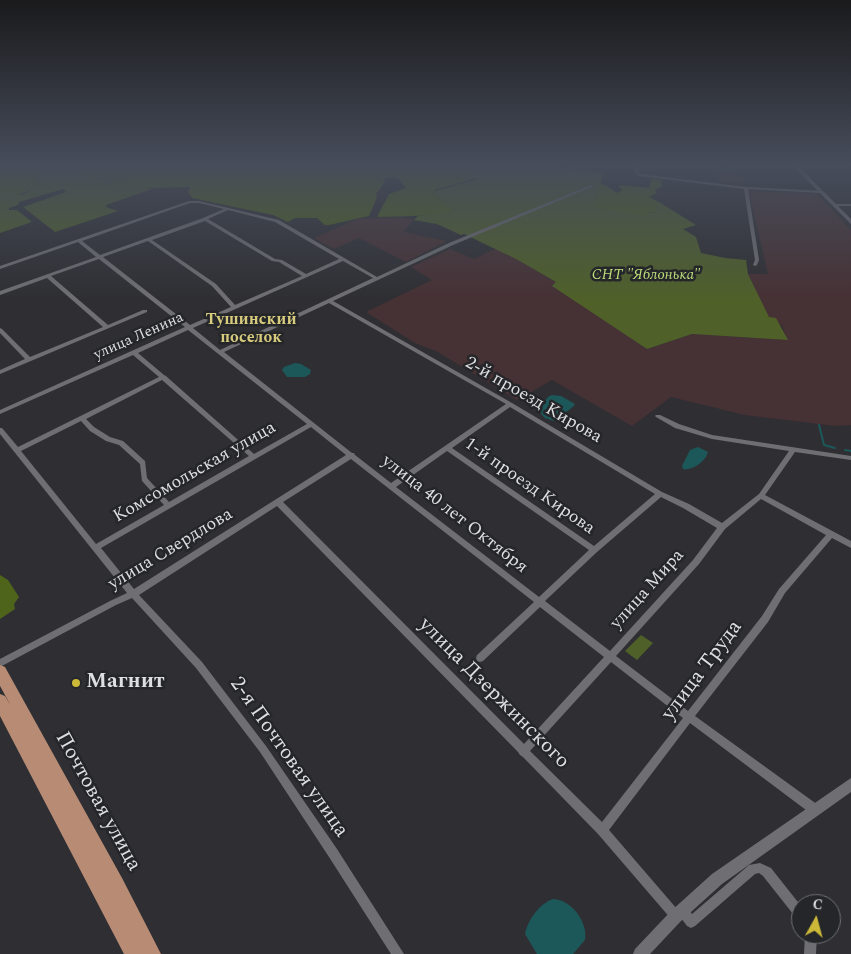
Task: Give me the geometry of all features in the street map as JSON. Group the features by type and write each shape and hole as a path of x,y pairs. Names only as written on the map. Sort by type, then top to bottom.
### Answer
{"main road":[{"name":"Почтовая улица","path":"0,672 116,884 152,954"},
{"name":"Почтовая улица","path":"0,700 134,954"}],"street":[{"path":"0,268 166,211"},
{"path":"0,294 225,211"},
{"path":"235,211 277,220 376,278"},
{"path":"220,352 451,244 532,211"},
{"path":"749,211 757,260 755,266"},
{"path":"840,211 851,222"},
{"path":"205,219 274,260 280,261 306,276"},
{"path":"148,239 214,285 234,308"},
{"name":"улица 40 лет Октября","path":"79,241 311,424 352,454 391,487 690,718 814,809"},
{"name":"улица Ленина","path":"0,412 343,259"},
{"path":"48,276 107,327"},
{"name":"2-й проезд Кирова","path":"329,301 510,404 660,494 686,506 722,527"},
{"path":"0,372 145,311"},
{"path":"0,330 29,360"},
{"path":"135,353 253,456"},
{"path":"18,450 164,378"},
{"path":"391,487 510,404"},
{"path":"658,416 677,426 712,437 851,458"},
{"path":"83,419 108,439 120,443 143,463 144,478 168,505"},
{"name":"Комсомольская улица","path":"94,548 311,424"},
{"name":"2-я Почтовая улица","path":"0,430 18,450 94,548 133,594 199,665 263,749 398,954"},
{"name":"1-й проезд Кирова","path":"447,448 594,550"},
{"name":"улица Мира","path":"523,752 696,562 722,527 761,496 794,449"},
{"name":"улица Свердлова","path":"0,663 133,594 352,454"},
{"path":"480,658 594,550 660,494"},
{"path":"761,496 851,545"},
{"name":"улица Дзержинского","path":"278,502 602,830 679,913"},
{"name":"улица Труда","path":"602,830 765,619 782,592 831,534"},
{"path":"640,954 679,913 717,879 851,784"},
{"path":"679,913 691,922 753,869 760,868 766,872 791,903"}],"shaded area":[{"path":"753,211 833,211 851,230 851,425 836,426 745,415 671,397 632,426 552,380 517,400 436,351 415,343 366,312 432,280 411,267 450,249 474,259 495,249 557,283 552,285 647,349 692,334 787,340 782,326 769,318 748,274 768,274"},
{"path":"399,217 414,220 403,232 447,241 406,262 359,238 334,249 314,238 358,219"}],"green space":[{"path":"0,211 18,211 32,222 0,233"},
{"path":"28,211 118,211 55,232"},
{"path":"252,211 371,211 369,216 329,225 325,225 317,218 295,218 288,222 273,215"},
{"path":"380,211 453,211 427,215 377,217"},
{"name":"СНТ \"Яблонька\"","path":"453,211 629,211 654,213 655,211 673,211 696,225 683,229 696,237 701,253 746,260 748,274 769,317 776,318 788,340 692,334 647,349 552,286 556,282 516,259 464,234 461,235 437,224 414,220 418,216"},
{"path":"614,211 655,211 654,213 649,212 646,216"},
{"path":"0,575 8,580 19,597 14,604 15,609 0,619"},
{"path":"641,635 653,643 637,660 625,651"}],"water":[{"path":"295,363 311,370 310,374 305,377 287,377 282,370 284,367"},
{"path":"552,395 561,396 575,404 554,421 545,418 541,414 543,405"},
{"path":"698,447 708,452 705,459 694,467 683,469 682,466 690,450"},
{"path":"553,899 560,900 572,908 584,926 585,940 573,954 537,954 525,934 535,913"}],"waterway":[{"path":"819,425 824,445 835,448"},
{"path":"845,450 851,451"}],"place":[{"name":"Магнит","path":"76,683"}],"district":[{"name":"Тушинский поселок","path":"251,330"}]}
